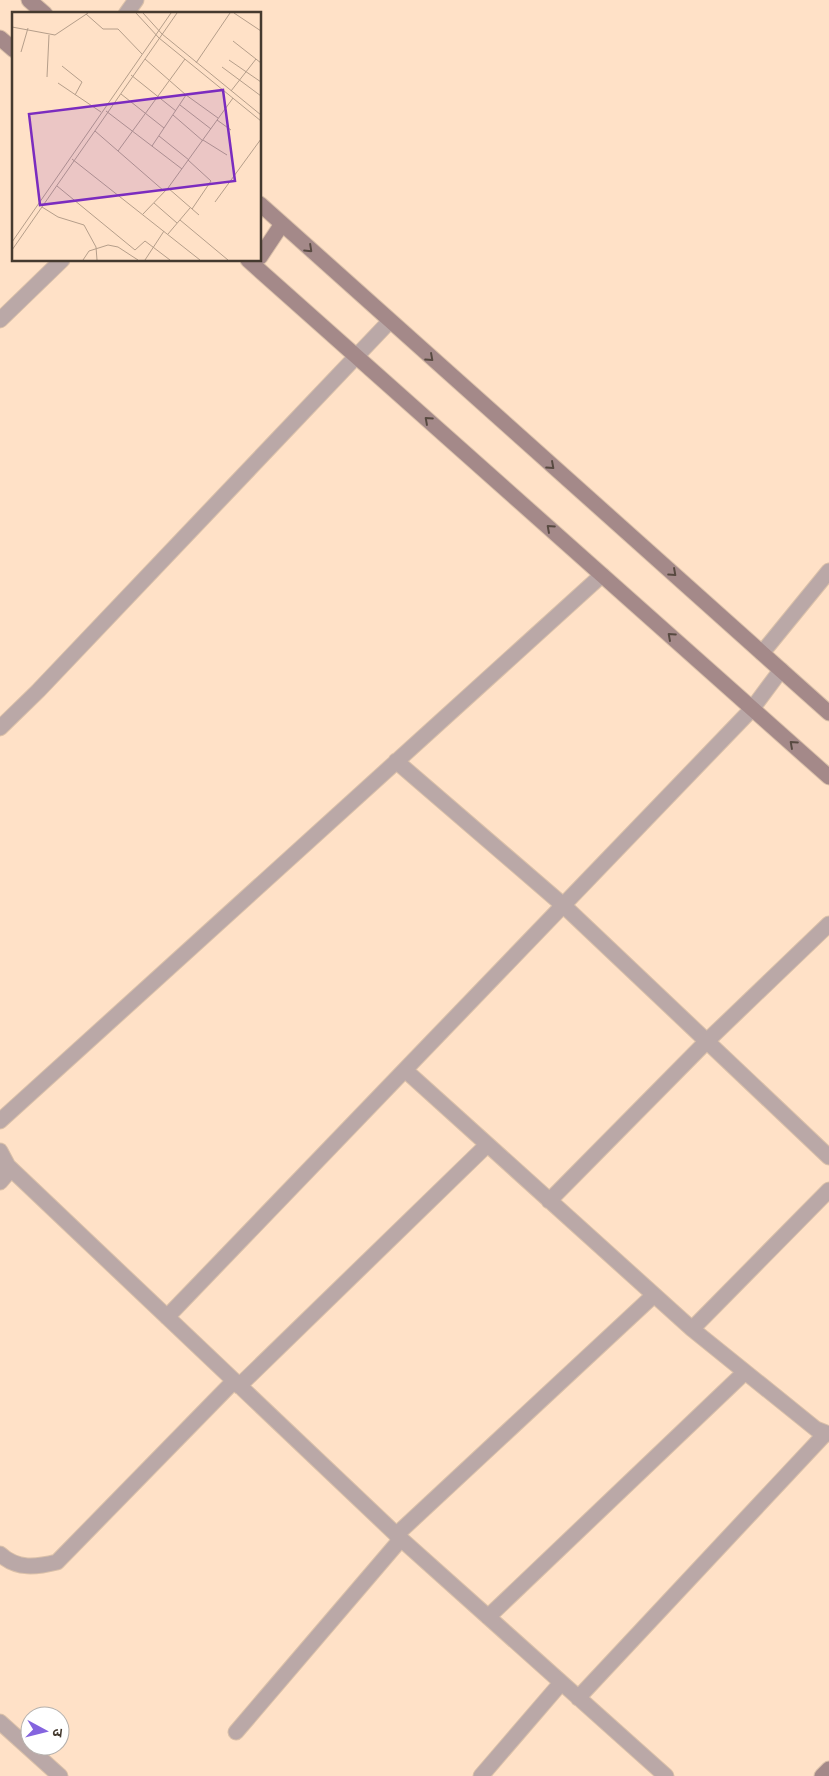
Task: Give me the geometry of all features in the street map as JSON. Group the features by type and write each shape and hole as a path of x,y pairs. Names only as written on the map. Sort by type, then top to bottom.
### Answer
{"main road":[{"path":"29,0 42,12"},
{"path":"0,38 12,48"},
{"path":"261,205 389,322 829,713"},
{"path":"261,253 282,224"},
{"path":"255,261 356,356 829,777"},
{"path":"822,1776 829,1769"}],"street":[{"path":"127,12 136,0"},
{"path":"0,320 61,261"},
{"path":"0,728 38,691 389,322"},
{"path":"762,653 829,571"},
{"path":"0,1121 602,575"},
{"path":"167,1317 752,708 781,670"},
{"path":"396,761 563,905 829,1156"},
{"path":"549,1201 707,1040 829,924"},
{"path":"405,1070 692,1329 816,1430 827,1434 578,1698"},
{"path":"0,1554 7,1560 24,1567 57,1562 237,1383 487,1145"},
{"path":"0,1150 8,1166 398,1537 666,1776"},
{"path":"0,1182 6,1175 8,1166"},
{"path":"692,1329 829,1190"},
{"path":"236,1732 398,1537 654,1295"},
{"path":"488,1617 745,1372"},
{"path":"481,1776 561,1683"},
{"path":"0,1722 60,1776"}]}
